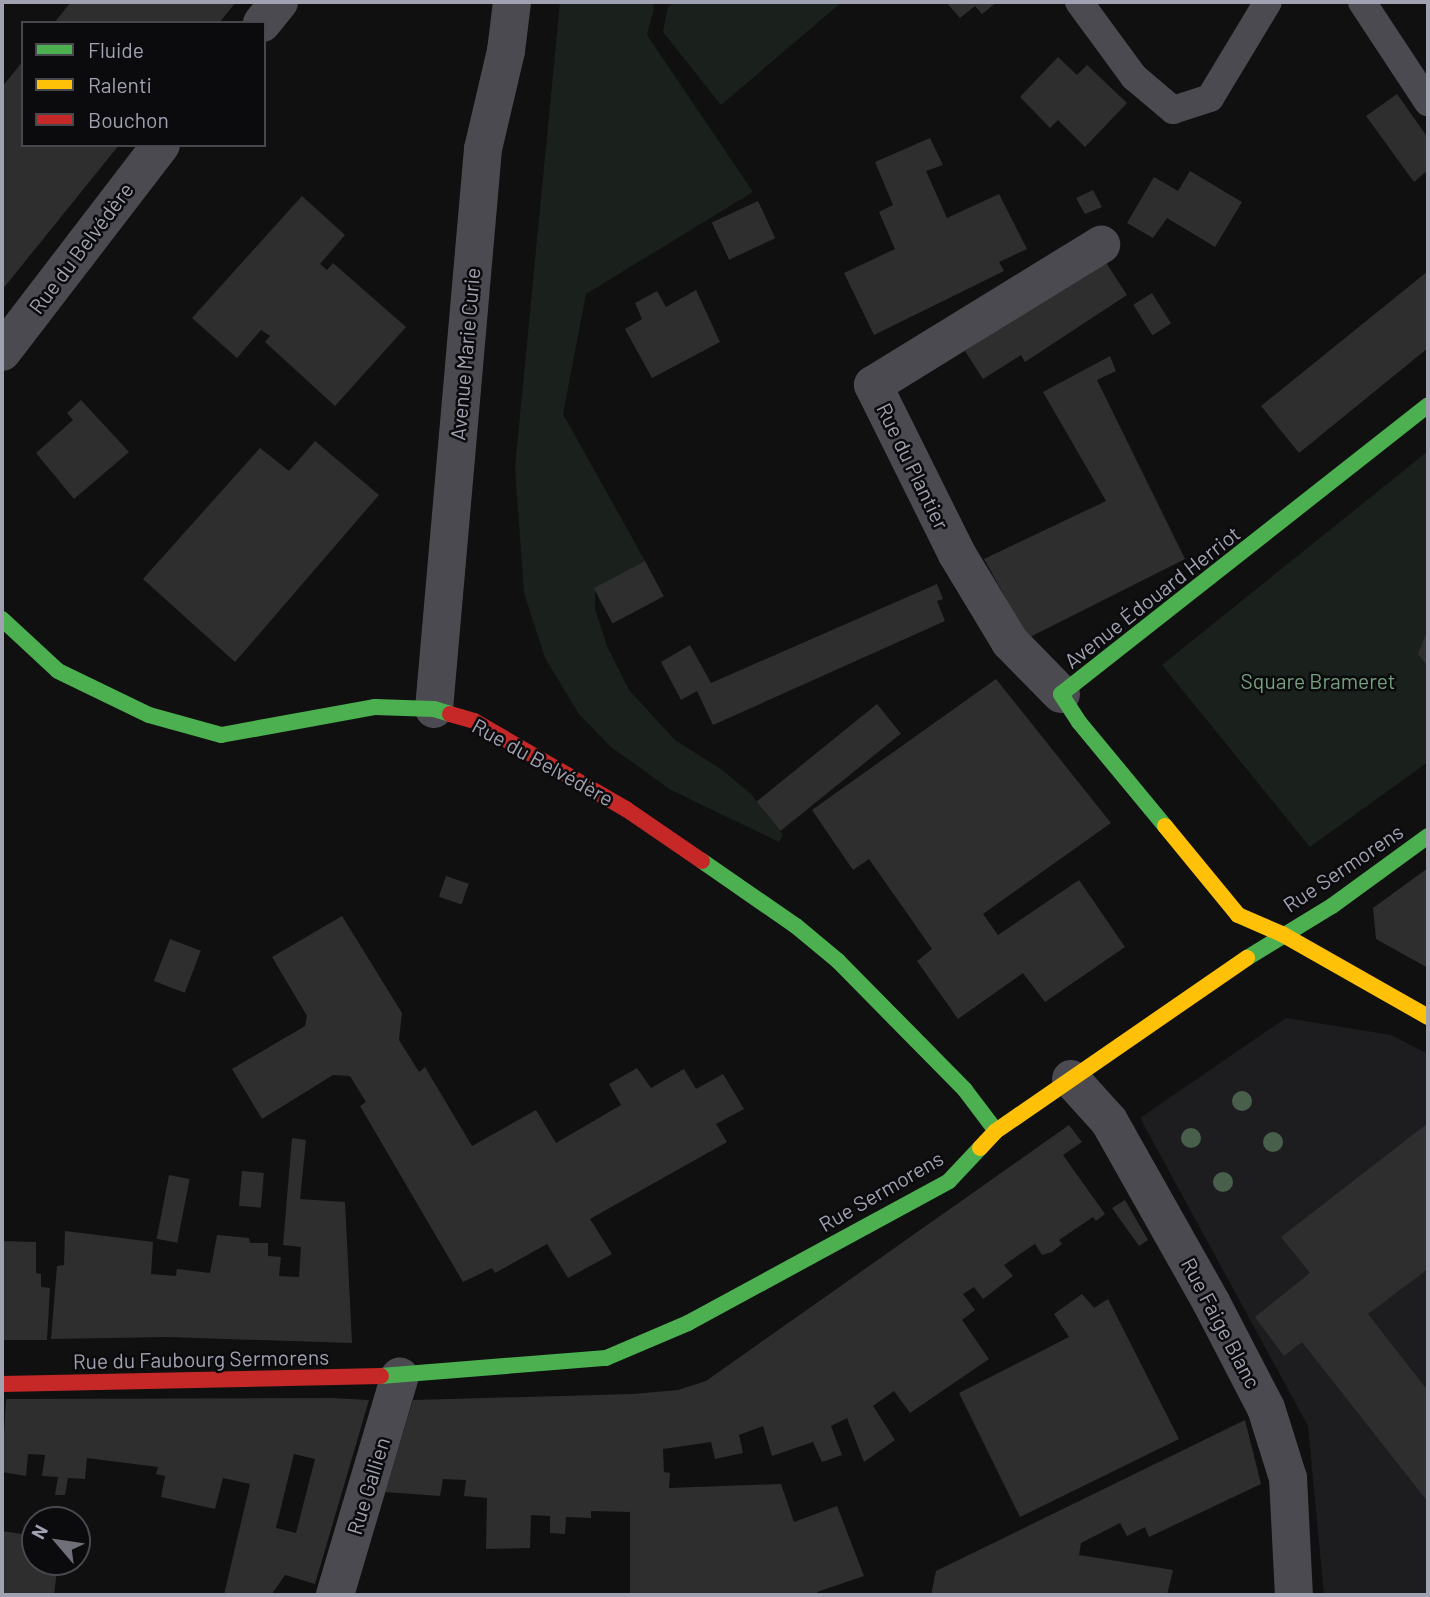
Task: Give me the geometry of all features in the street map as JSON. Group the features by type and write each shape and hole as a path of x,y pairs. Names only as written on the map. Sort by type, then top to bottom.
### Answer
{"street":[{"path":"264,21 279,2"},
{"name":"Avenue Marie Curie","path":"434,709 483,149 506,51 512,2"},
{"name":"Rue du Belvédère","path":"2,352 159,147"},
{"name":"Rue du Plantier","path":"1061,694 1010,642 957,554 873,385 1101,245"},
{"name":"Avenue Édouard Herriot","path":"1428,405 1061,694 1079,722 1238,915 1282,934 1428,1017"},
{"name":"Rue du Belvédère","path":"2,619 58,671 149,715 221,735 375,708 434,709 474,721 626,808 796,926 838,961 965,1090 996,1131"},
{"name":"Rue Sermorens","path":"400,1376 437,1370 606,1358 688,1323 949,1181 996,1131 1282,934 1332,906 1428,836"},
{"name":"Rue Faige Blanc","path":"1071,1079 1109,1121 1211,1302 1266,1408 1288,1478 1294,1595"},
{"name":"Rue du Faubourg Sermorens","path":"2,1384 400,1376"},
{"name":"Rue Gallien","path":"335,1595 400,1376"}],"lane":[{"path":"1079,2 1134,77 1173,110 1210,98 1268,2"},
{"path":"1362,2 1428,102"}],"shaded area":[{"path":"1286,1018 1391,1035 1428,1054 1428,1595 1324,1595 1308,1426 1140,1118"}],"green space":[{"path":"560,2 652,2 654,8 647,35 753,192 586,294 563,414 645,561 595,591 595,609 607,646 629,690 675,740 721,769 751,794 783,835 779,842 671,790 611,747 579,714 545,658 524,593 515,467"},
{"path":"675,2 842,2 721,105 663,32 668,7"},
{"name":"Square Brameret","path":"1428,451 1428,762 1310,847 1162,665"}],"building":[{"path":"71,2 236,2 221,21 56,21"},
{"path":"946,2 997,2 982,14 975,6 960,18"},
{"path":"1058,57 1077,75 1087,65 1127,103 1085,147 1058,120 1050,128 1020,97"},
{"path":"21,63 21,147 117,147 2,290 2,87"},
{"path":"1397,94 1428,138 1428,170 1414,182 1366,116"},
{"path":"930,138 943,165 926,171 947,218 999,194 1027,249 999,262 1004,271 874,335 844,273 895,249 879,212 893,205 875,162"},
{"path":"1190,171 1242,202 1215,247 1167,218 1153,238 1127,223 1154,177 1178,191"},
{"path":"1093,190 1102,207 1085,214 1076,198"},
{"path":"302,196 345,235 320,264 327,270 333,263 406,327 335,406 265,342 270,336 261,330 237,358 192,318"},
{"path":"758,201 775,238 729,260 712,223"},
{"path":"1103,258 1127,295 1025,362 1021,355 983,379 965,351"},
{"path":"1428,271 1428,348 1299,453 1261,406"},
{"path":"696,290 720,342 652,378 625,329 642,319 635,303 657,291 666,307"},
{"path":"1152,293 1171,324 1152,335 1133,305"},
{"path":"1110,356 1116,371 1097,380 1185,559 1028,638 984,559 1106,501 1043,392"},
{"path":"81,400 129,452 74,499 36,453 73,420 67,413"},
{"path":"315,441 379,495 235,662 143,579 260,448 289,471"},
{"path":"645,561 664,596 613,624 594,588"},
{"path":"937,584 943,599 937,601 945,621 713,725 697,691 681,700 661,662 690,645 711,683"},
{"path":"1428,629 1428,667 1418,654"},
{"path":"996,679 1111,823 983,914 998,935 1079,880 1125,947 1045,1002 1023,973 958,1019 917,961 932,949 869,859 853,870 812,810"},
{"path":"877,704 901,734 780,831 757,802"},
{"path":"1428,868 1428,968 1376,939 1373,908"},
{"path":"446,876 469,884 462,905 439,897"},
{"path":"342,916 402,1013 399,1040 419,1072 425,1067 472,1146 536,1110 556,1143 621,1105 609,1084 637,1068 651,1088 684,1069 696,1089 723,1074 744,1109 716,1124 727,1142 590,1219 612,1254 568,1278 547,1244 495,1273 492,1268 463,1282 360,1106 366,1102 350,1076 333,1075 262,1119 232,1069 305,1026 307,1016 272,957"},
{"path":"170,939 201,951 185,993 154,981"},
{"path":"1428,1123 1428,1269 1368,1314 1428,1391 1428,1502 1302,1342 1284,1356 1255,1317 1310,1273 1281,1237"},
{"path":"1069,1125 1082,1142 1063,1155 1105,1214 1096,1221 1093,1217 1059,1240 1062,1244 1052,1252 1042,1255 1035,1244 1004,1265 1013,1276 983,1299 974,1287 963,1294 975,1310 962,1320 989,1359 910,1413 894,1391 873,1406 895,1440 864,1462 847,1418 831,1426 842,1455 822,1462 813,1442 772,1456 763,1426 739,1435 743,1453 715,1459 711,1442 663,1449 664,1472 670,1473 669,1488 781,1484 794,1522 837,1506 864,1576 817,1592 818,1595 630,1595 630,1512 591,1511 591,1518 566,1517 565,1534 550,1533 550,1516 531,1515 530,1548 486,1549 487,1498 464,1496 466,1480 443,1479 440,1496 385,1492 413,1400 633,1394 678,1390 706,1381"},
{"path":"292,1138 306,1140 300,1199 345,1202 352,1343 167,1337 51,1339 57,1266 64,1265 65,1231 153,1242 151,1274 176,1276 177,1269 210,1273 217,1235 249,1238 250,1243 268,1243 268,1256 281,1257 279,1276 299,1277 301,1247 283,1245"},
{"path":"242,1171 264,1173 261,1208 239,1206"},
{"path":"169,1175 190,1179 177,1243 157,1239"},
{"path":"1125,1200 1148,1240 1139,1246 1112,1208"},
{"path":"2,1241 36,1242 36,1273 41,1274 41,1287 50,1288 47,1340 2,1340"},
{"path":"1082,1294 1094,1308 1108,1299 1179,1439 1020,1517 959,1393 1069,1337 1054,1314"},
{"path":"6,1399 369,1400 315,1584 285,1575 271,1595 224,1595 250,1484 223,1478 215,1509 161,1497 165,1476 156,1474 158,1467 87,1458 85,1479 68,1478 65,1495 55,1495 58,1477 42,1476 45,1455 28,1454 26,1476 2,1472","holes":["294,1454 315,1459 296,1533 276,1528"]},
{"path":"1245,1420 1261,1484 1149,1537 1145,1527 1127,1536 1120,1523 1081,1543 1079,1555 1173,1570 1167,1595 931,1595 936,1571"},
{"path":"2,1531 21,1534 21,1576 56,1576 54,1595 2,1595"}],"traffic: fast":[{"path":"1165,826 1079,722 1061,694 1428,405"},
{"path":"2,619 58,671 149,715 221,735 375,707 434,709 450,714"},
{"path":"1247,958 1332,906 1428,836"},
{"path":"702,861 796,926 838,961 965,1090 996,1131"},
{"path":"381,1376 606,1358 688,1323 949,1181 980,1148"}],"traffic: slow":[{"path":"1165,826 1238,915 1282,934 1428,1017"},
{"path":"980,1148 996,1131 1247,958"}],"traffic: jam":[{"path":"450,714 474,721 626,809 702,861"},
{"path":"2,1384 381,1376"}]}
